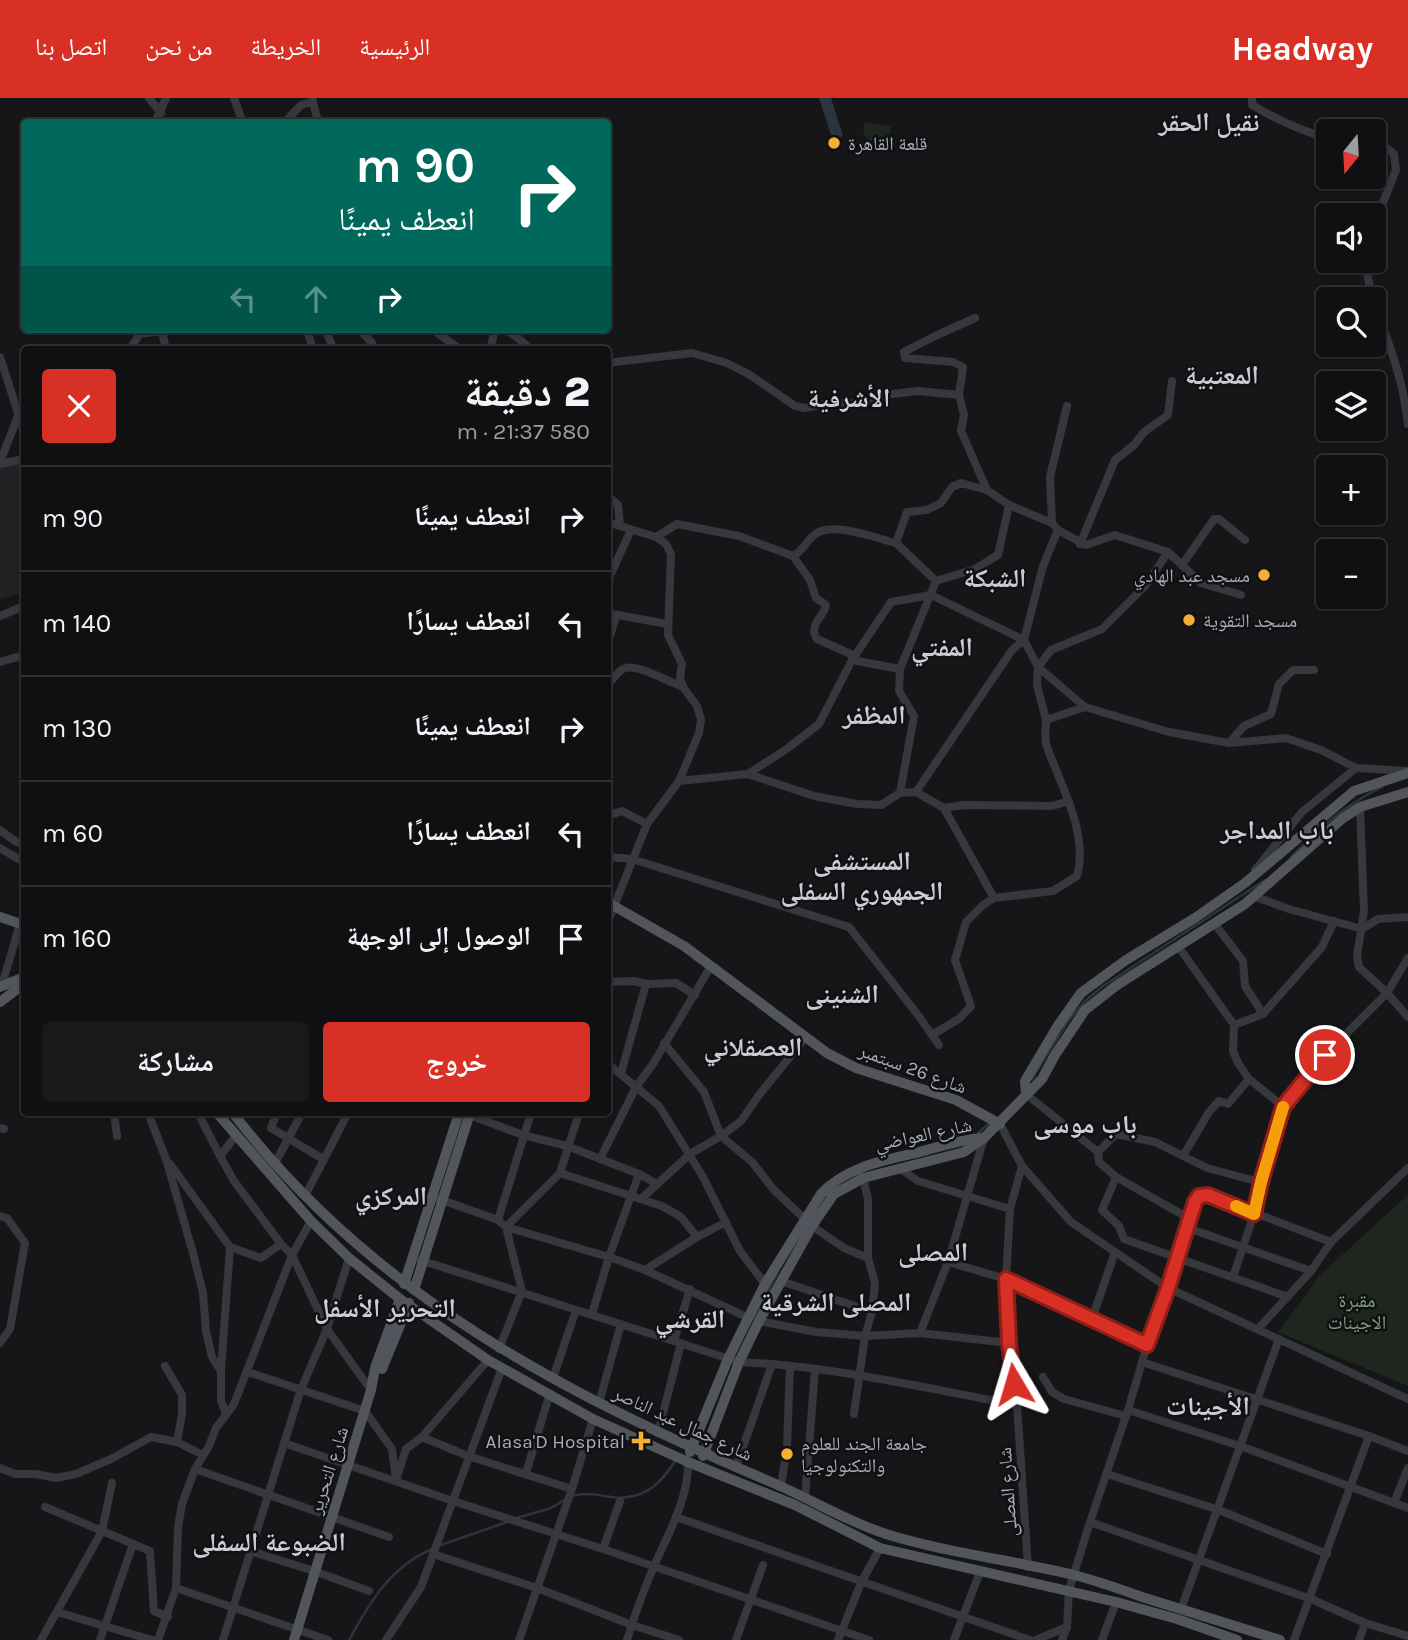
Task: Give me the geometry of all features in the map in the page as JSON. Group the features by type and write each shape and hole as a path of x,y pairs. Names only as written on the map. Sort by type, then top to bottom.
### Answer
{"main road":[{"path":"1027,1094 1025,1081 1056,1027 1081,993 1126,960 1195,918 1245,883 1354,791 1408,772"},
{"path":"984,1138 1042,1079 1085,1010 1117,985 1253,896 1343,818 1360,807 1408,792"},
{"path":"1245,883 1253,896"},
{"name":"شارع 26 سبتمبر","path":"611,905 684,946 827,1053 856,1068 956,1100 1000,1124"},
{"path":"0,917 21,925"},
{"path":"1,986 21,978"},
{"path":"0,1002 21,988"},
{"name":"شارع جمال عبد الناصر","path":"219,1116 235,1137 349,1258 404,1301 488,1360 593,1419 691,1467 795,1505 880,1548 1116,1602 1237,1640"},
{"name":"شارع جمال عبد الناصر","path":"235,1116 274,1165 304,1196 350,1240 409,1287 499,1349 599,1404 884,1533 1028,1567 1074,1575 1280,1640"},
{"path":"409,1287 424,1262 438,1198 464,1116"},
{"name":"شارع العواضي","path":"691,1467 691,1447 754,1320 781,1281 808,1222 834,1194 863,1178 964,1152 984,1138"},
{"name":"شارع العواضي","path":"754,1320 765,1284 808,1222 830,1184 871,1163 965,1140 984,1138"},
{"path":"409,1287 413,1256 438,1198"},
{"name":"شارع التحرير","path":"296,1635 371,1391 375,1368 404,1301"},
{"name":"شارع العواضي","path":"691,1467 704,1453 734,1361"}],"street":[{"path":"149,98 161,113"},
{"path":"157,119 166,98"},
{"path":"234,98 243,119"},
{"path":"1252,98 1252,105 1269,115 1316,135"},
{"path":"288,119 301,105 312,100 317,119"},
{"path":"1383,203 1396,170 1394,154 1386,148"},
{"path":"975,318 904,352 905,358 953,362 963,367 959,395 964,415 961,431 986,491"},
{"path":"132,346 140,334 146,333"},
{"path":"362,333 372,344"},
{"path":"438,333 455,346"},
{"path":"510,333 527,346"},
{"path":"1386,338 1405,391 1408,424"},
{"path":"611,363 692,353 727,363 750,375 795,406 805,408 918,391 959,395"},
{"path":"0,357 21,424"},
{"path":"1080,544 1115,460 1144,432 1168,415 1172,381"},
{"path":"916,792 1012,650 1024,640 1055,526 1050,477 1067,405"},
{"path":"0,463 18,416"},
{"path":"0,463 21,460"},
{"path":"896,543 907,512 927,510 941,503 952,487 961,483 986,491 1055,526 1080,544 1093,543 1115,535 1168,552 1201,583 1241,595"},
{"path":"611,499 618,505 620,526"},
{"path":"900,793 914,716 899,691 900,669 936,581 975,569 998,555 1009,505"},
{"path":"1182,565 1214,519 1219,519 1245,540"},
{"path":"611,523 656,537 666,544 671,554 667,624 671,645 682,664 682,687 696,706 701,720 699,733 679,780 647,824 611,902"},
{"path":"656,537 677,524 739,536 793,556 810,580 816,598 826,606 815,623 814,635 817,639 854,658 900,669"},
{"path":"793,556 816,533 832,528 896,543 936,581"},
{"path":"611,573 631,530"},
{"path":"932,1035 960,1018 971,1006 955,960 966,922 994,898 1053,891 1077,876 1082,860 1069,802 1046,744 1046,720 1037,685 1038,667 1051,650 1102,629 1146,585 1168,552"},
{"path":"748,774 819,724 854,658 891,602 930,594 1024,640 1038,667 1084,706 1169,732 1229,743 1286,738 1321,750 1356,768 1408,772"},
{"path":"0,616 21,607"},
{"path":"611,615 667,624"},
{"path":"0,662 21,656"},
{"path":"611,682 623,669 636,667 682,687"},
{"path":"1229,743 1244,726 1271,714 1279,684 1293,670 1314,670"},
{"path":"1046,720 1084,706"},
{"path":"1245,883 1302,812 1356,768"},
{"path":"679,780 748,774 814,796 857,804 881,805 900,793 916,792 944,808 994,898"},
{"path":"944,808 963,805 1052,806 1069,802"},
{"path":"1360,807 1364,911 1357,956 1359,967 1408,1017"},
{"path":"611,815 622,811 647,824"},
{"path":"0,830 21,844"},
{"path":"0,848 21,860"},
{"path":"611,857 632,859 849,927 939,1045"},
{"path":"1253,896 1362,929 1378,919 1408,917"},
{"path":"1234,1025 1263,1014 1322,947 1334,921"},
{"path":"1214,923 1243,961 1245,986 1263,1014"},
{"path":"1,986 21,928"},
{"path":"1178,946 1234,1025 1233,1051 1238,1063 1249,1079 1283,1107"},
{"path":"1233,1277 1254,1214 1283,1107 1325,1055 1387,993 1408,958"},
{"path":"600,1159 636,1087 653,1064 711,966"},
{"path":"611,982 676,984 695,995"},
{"path":"621,1073 646,984"},
{"path":"636,1198 657,1184 690,1154 722,1136 741,1121 806,1037"},
{"path":"664,1043 704,1092 722,1136 751,1162 774,1191 808,1222 844,1248 868,1258"},
{"path":"611,1066 659,1106 690,1154 740,1251 765,1284"},
{"path":"1183,1156 1209,1112 1219,1101 1228,1104 1249,1079"},
{"path":"1027,1094 1098,1152 1099,1162 1116,1177 1189,1223 1244,1248 1311,1271"},
{"path":"114,1116 117,1136"},
{"path":"149,1116 166,1159 203,1293 206,1331 212,1357 221,1371"},
{"path":"200,1116 234,1181 292,1255 327,1329 371,1391"},
{"path":"276,1116 271,1128 323,1159"},
{"path":"274,1165 301,1116"},
{"path":"304,1196 344,1116"},
{"path":"471,1116 523,1135 567,1146 639,1174 657,1184"},
{"path":"498,1220 530,1116"},
{"path":"506,1227 560,1173 578,1116"},
{"path":"1000,1124 1022,1166 1071,1222 1168,1288 1408,1399"},
{"path":"1098,1152 1116,1134 1155,1143 1207,1168 1261,1182"},
{"path":"220,1156 235,1137"},
{"path":"920,1333 948,1262 984,1138"},
{"path":"166,1159 230,1247 261,1258 281,1244"},
{"name":"شارع المصلى","path":"1022,1166 1010,1209 1006,1279 1028,1567"},
{"path":"1258,1329 1311,1271 1331,1242 1408,1168"},
{"path":"902,1170 918,1181 1010,1209"},
{"path":"560,1173 662,1206 681,1217 697,1237"},
{"path":"592,1314 609,1257 636,1198 639,1174"},
{"path":"1116,1177 1102,1210 1119,1226 1124,1239 1288,1297"},
{"path":"854,1415 875,1283 868,1258 868,1199 863,1178"},
{"path":"1062,1640 1067,1627 1069,1590 1128,1413 1147,1345 1199,1196 1208,1195 1331,1242"},
{"path":"438,1198 498,1220 506,1227 645,1270 754,1320 816,1332 865,1336 920,1333 1009,1343"},
{"path":"0,1216 7,1218 25,1243 10,1329 0,1343"},
{"path":"158,1640 176,1588 178,1527 182,1504 195,1469 216,1428 234,1404 292,1255 311,1220"},
{"path":"645,1270 726,1222"},
{"path":"499,1349 522,1291 506,1227"},
{"path":"226,1415 221,1400 221,1371 230,1247"},
{"path":"1092,1319 1115,1252"},
{"path":"413,1256 424,1262 522,1291 734,1361 860,1376 1017,1405"},
{"path":"223,1640 301,1390 327,1329 349,1258"},
{"path":"948,1262 1006,1279 1147,1345"},
{"path":"781,1281 872,1312"},
{"path":"658,1433 690,1289"},
{"path":"552,1378 576,1310"},
{"path":"599,1404 621,1324"},
{"path":"1181,1609 1279,1339"},
{"path":"396,1480 405,1449 422,1437 488,1360"},
{"path":"1142,1362 1408,1451"},
{"path":"736,1467 772,1364"},
{"path":"165,1366 182,1395 177,1442"},
{"path":"781,1486 787,1446 790,1366"},
{"path":"386,1640 421,1587 502,1368"},
{"path":"805,1497 815,1370"},
{"path":"248,1372 365,1411 391,1449 396,1480"},
{"path":"1043,1377 1052,1392 1064,1399 1128,1413 1240,1447 1408,1508"},
{"path":"526,1473 549,1396"},
{"path":"519,1640 572,1489 593,1419"},
{"path":"1294,1640 1369,1436"},
{"path":"0,1468 15,1474 56,1478 76,1474 151,1437 177,1442 203,1455"},
{"path":"422,1437 468,1456 572,1489"},
{"path":"284,1443 869,1640"},
{"path":"627,1640 653,1568 676,1517 691,1467"},
{"path":"1394,1503 1408,1468"},
{"path":"195,1469 389,1537"},
{"path":"1107,1474 1219,1510 1327,1554"},
{"path":"41,1640 102,1531 112,1483"},
{"path":"603,1549 620,1501"},
{"path":"45,1507 150,1551 154,1611 168,1617"},
{"path":"676,1517 1030,1640"},
{"path":"1090,1522 1311,1599 1365,1623 1408,1636"},
{"path":"100,1640 133,1544"},
{"path":"838,1640 880,1548"},
{"path":"250,1551 369,1591"},
{"path":"433,1554 537,1588 679,1640"},
{"path":"736,1640 763,1565"},
{"path":"954,1640 979,1572"},
{"path":"176,1588 233,1607 296,1635 328,1640"},
{"path":"1102,1640 1116,1602"},
{"path":"57,1612 152,1640"},
{"path":"1359,1640 1365,1623"},
{"path":"1036,1640 1067,1627"}],"shaded area":[{"path":"819,98 831,98 843,136 836,139 831,135"},
{"path":"21,462 21,593 0,599 0,468"}],"green space":[{"path":"865,122 891,126 890,136 870,145 863,131"},
{"name":"مقبرة الاجينات","path":"1408,1195 1408,1386 1278,1332 1319,1276"}],"waterway":[{"path":"1291,857 1333,818 1382,787"},
{"path":"1032,1079 1069,1020 1085,1001 1103,986 1265,880"},
{"path":"978,1133 991,1122"},
{"path":"754,1318 777,1274"},
{"path":"572,1496 587,1494 632,1497 649,1490 663,1478 675,1461"},
{"path":"517,1518 551,1508 566,1499"},
{"path":"438,1546 507,1522"},
{"path":"349,1640 373,1599 393,1576 404,1565 432,1549"}],"slow traffic":[{"path":"1236,1206 1254,1214 1283,1107"}],"place":[{"name":"قلعة القاهرة","path":"834,143"},
{"name":"مسجد عبد الهادي","path":"1264,575"},
{"name":"مسجد التقوية","path":"1189,620"},
{"name":"Alasa'D Hospital","path":"641,1441"},
{"name":"جامعة الجند للعلوم والتكنولوجيا","path":"787,1454"}],"district":[{"name":"نقيل الحقر","path":"1209,122"},
{"name":"المعتبية","path":"1222,375"},
{"name":"الأشرفية","path":"849,398"},
{"name":"الشبكة","path":"995,578"},
{"name":"المفتي","path":"942,647"},
{"name":"المظفر","path":"874,715"},
{"name":"باب المداجر","path":"1277,830"},
{"name":"المستشفى الجمهوري السفلى","path":"862,876"},
{"name":"الشنينى","path":"842,994"},
{"name":"العصقلاني","path":"753,1047"},
{"name":"باب موسى","path":"1085,1124"},
{"name":"المركزي","path":"391,1196"},
{"name":"المصلى","path":"933,1252"},
{"name":"المصلى الشرقية","path":"836,1302"},
{"name":"التحرير الأسفل","path":"385,1308"},
{"name":"القرشي","path":"690,1319"},
{"name":"الأجينات","path":"1208,1406"},
{"name":"الضبوعة السفلى","path":"269,1542"}],"route":[{"path":"1014,1384 1006,1279 1147,1345 1195,1202 1199,1196 1208,1195 1254,1214 1283,1107 1325,1055"}]}
